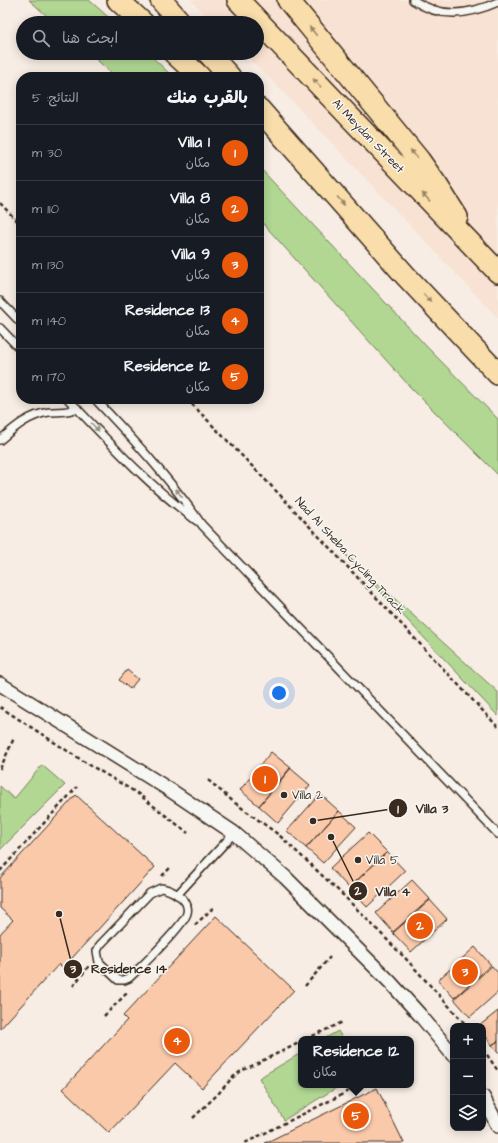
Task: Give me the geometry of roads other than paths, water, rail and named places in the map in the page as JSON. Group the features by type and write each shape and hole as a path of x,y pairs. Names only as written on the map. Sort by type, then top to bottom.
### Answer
{"main road":[{"path":"118,0 135,16"},
{"path":"161,0 175,16"},
{"name":"Al Meydan Street","path":"238,0 253,16"},
{"path":"288,0 419,160 456,215 472,246"},
{"name":"Al Meydan Street","path":"264,27 498,272"},
{"path":"182,60 195,72"},
{"path":"214,60 225,72"},
{"path":"264,115 405,275 498,374"},
{"path":"264,135 327,185"}],"street":[{"path":"0,684 170,790 234,834 285,877 364,955 420,1015 450,1051"},
{"path":"486,1103 498,1126"}],"lane":[{"path":"413,0 421,6 438,12 455,14 473,12 498,2"},
{"path":"0,301 16,318"},
{"path":"0,328 16,345"},
{"path":"73,404 146,479 202,524"},
{"path":"100,404 160,469 202,524 498,834"},
{"path":"0,440 13,428 30,418 47,413 68,412 77,408"},
{"path":"177,895 234,834"},
{"path":"161,888 173,891 177,895 182,898 187,905 188,912 186,919 129,978 118,980 99,962 97,951 100,945 150,893 161,888"}],"place":[{"name":"Villa 1","path":"265,779"},
{"name":"Villa 2","path":"284,795"},
{"name":"Villa 3","path":"313,821"},
{"name":"Villa 4","path":"331,837"},
{"name":"Villa 5","path":"358,860"},
{"name":"Residence 14","path":"59,914"},
{"name":"Villa 8","path":"420,926"},
{"name":"Villa 9","path":"465,972"},
{"name":"Residence 13","path":"177,1041"},
{"name":"Residence 12","path":"356,1116"}]}
